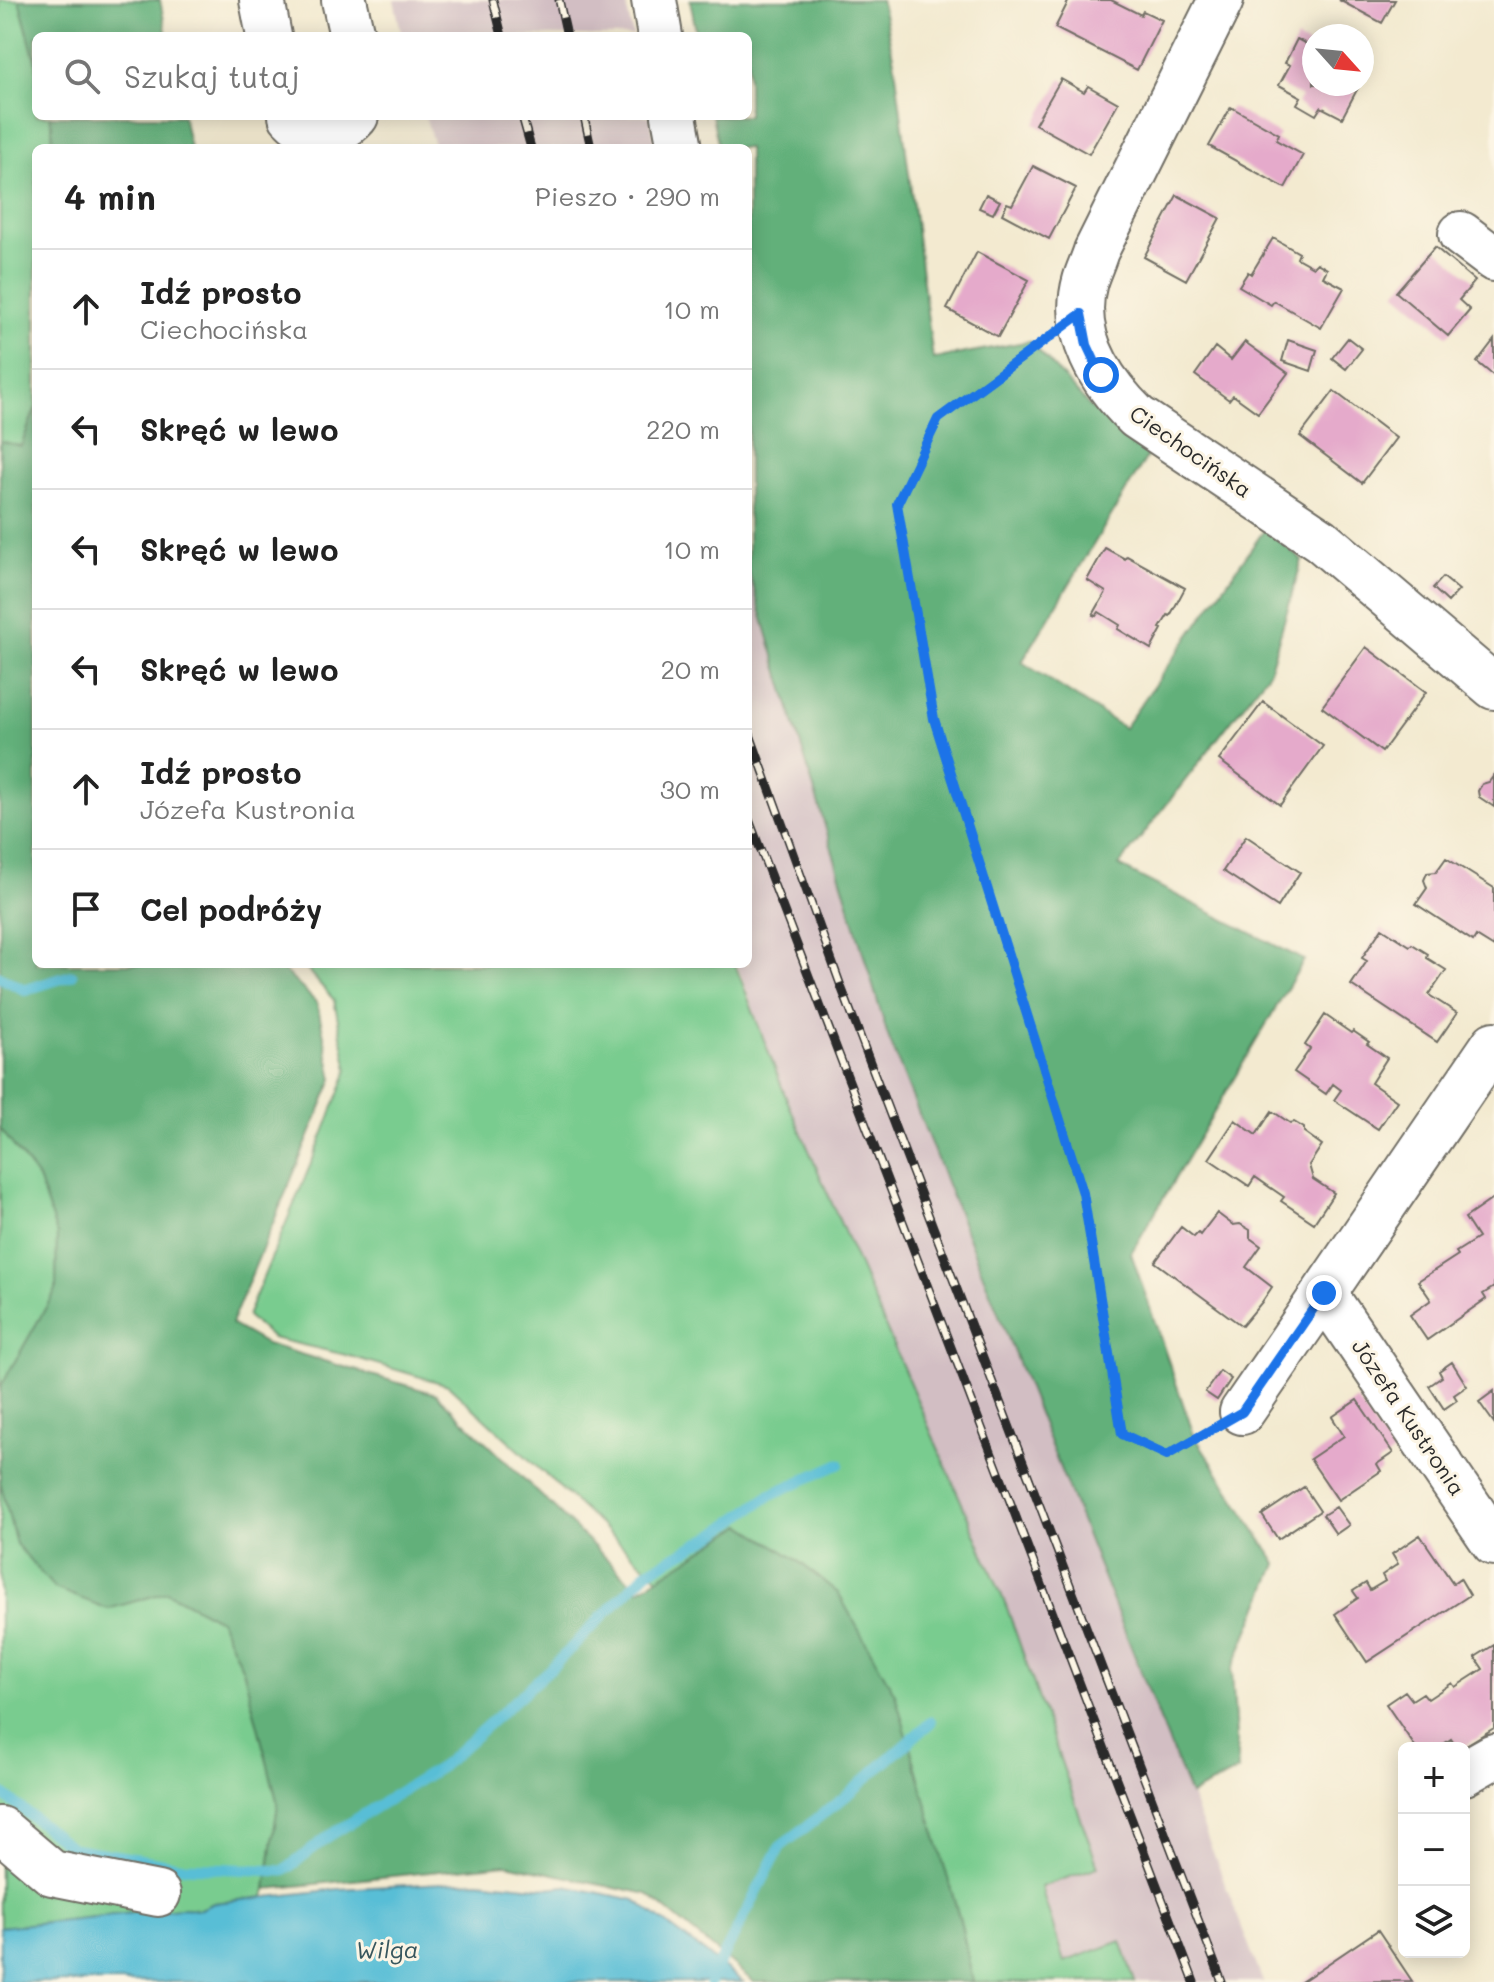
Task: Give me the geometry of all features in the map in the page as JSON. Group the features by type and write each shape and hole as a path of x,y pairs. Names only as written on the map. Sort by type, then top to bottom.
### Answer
{"street":[{"path":"262,0 268,32"},
{"path":"344,0 351,32"},
{"path":"654,0 659,32"},
{"name":"Ciechocińska","path":"1208,4 1084,284 1081,314 1087,345 1101,375 1137,417 1321,540 1494,687"},
{"path":"295,120 319,132 339,130 352,120"},
{"path":"675,120 679,144"},
{"path":"1242,1412 1494,1044"},
{"name":"Józefa Kustronia","path":"1324,1293 1494,1543"},
{"path":"1470,1770 1494,1756"},
{"path":"0,1829 52,1873 158,1894"}],"path":[{"path":"1081,314 938,419 897,504 934,719 1083,1193 1122,1434 1167,1455 1242,1412"}],"shaded area":[{"path":"394,0 625,0 632,32 401,32"},
{"path":"426,120 651,120 655,144 434,144"},
{"path":"752,582 888,1036 1138,1658 1263,1982 1135,1982 1121,1941 1064,1962 1041,1887 1098,1867 1006,1605 785,1095 738,968 752,968"}],"green space":[{"path":"0,0 19,0 32,48 32,120 51,120 53,144 32,144 32,418 21,447 0,441"},
{"path":"19,0 160,0 166,32 32,32 32,48"},
{"path":"690,0 881,0 895,66 933,359 1030,341 1091,408 1151,450 1022,662 1124,728 1265,529 1302,560 1269,672 1119,866 1304,960 1131,1253 1194,1435 1277,1564 1232,1670 1238,1771 1190,1795 888,1036 752,582 752,144 718,144 713,120 752,120 752,32 696,32"},
{"path":"51,120 184,120 189,144 53,144"},
{"path":"32,417 32,968 281,968 317,1003 333,1079 231,1324 266,1344 436,1394 639,1590 742,1525 797,1560 838,1593 895,1694 961,1924 973,1982 754,1982 647,1894 507,1864 266,1889 278,1804 244,1672 220,1620 167,1592 108,1609 54,1588 16,1544 0,1481 0,1392 56,1290 57,1234 38,1178 0,1128 0,441 21,446"},
{"path":"306,968 737,968 785,1095 1006,1605 1098,1867 1041,1887 1064,1962 1121,1941 1135,1982 973,1982 961,1924 838,1593 797,1560 742,1525 658,1578 448,1385 346,1355 272,1338 247,1316 348,1070 334,1000"},
{"path":"0,1128 38,1178 57,1234 56,1290 0,1392"},
{"path":"0,1481 16,1544 108,1609 167,1592 220,1620 244,1672 278,1804 264,1897 214,1903 200,1909 181,1908 0,1927 0,1839 64,1864 0,1812"}],"water":[{"name":"Wilga","path":"477,1881 547,1888 565,1886 635,1900 743,1982 0,1982 0,1927 181,1908 200,1909 214,1903 338,1889"}],"building":[{"path":"1069,0 1111,0 1141,15 1143,11 1162,20 1137,70 1055,28"},
{"path":"1339,0 1395,0 1382,23"},
{"path":"1297,39 1302,42 1302,96 1354,96 1342,118 1321,107 1316,115 1297,104 1301,97 1279,85 1290,65 1285,63"},
{"path":"1061,79 1084,92 1088,86 1118,103 1089,154 1035,124"},
{"path":"1231,107 1279,134 1276,140 1303,155 1285,188 1209,146"},
{"path":"1033,166 1076,188 1049,239 1002,214 1007,203 1012,205"},
{"path":"986,194 1000,201 993,214 979,208"},
{"path":"1177,195 1220,218 1186,280 1144,257"},
{"path":"1273,238 1299,253 1297,258 1313,267 1317,263 1327,269 1323,277 1344,288 1321,328 1274,301 1271,305 1239,286 1248,272 1251,274"},
{"path":"1435,247 1475,281 1459,300 1470,310 1448,336 1396,292"},
{"path":"977,252 1029,280 998,337 947,309"},
{"path":"1348,338 1362,349 1346,369 1332,358"},
{"path":"1288,340 1317,350 1311,371 1282,361"},
{"path":"1494,340 1494,376 1477,362"},
{"path":"1245,342 1288,373 1258,413 1233,395 1229,400 1195,375 1215,347 1231,360"},
{"path":"1334,391 1396,438 1362,483 1300,436"},
{"path":"1105,548 1125,559 1127,556 1185,588 1151,649 1118,629 1120,625 1099,612 1093,615 1106,592 1087,580"},
{"path":"1443,577 1459,590 1448,602 1433,588"},
{"path":"1366,647 1426,692 1382,752 1322,707"},
{"path":"1263,702 1323,746 1280,805 1219,760"},
{"path":"1494,775 1494,807 1479,797 1478,791"},
{"path":"1246,836 1300,872 1278,907 1223,871"},
{"path":"1446,858 1494,888 1494,947 1476,936 1473,941 1416,904 1427,888 1424,880 1427,873 1436,872"},
{"path":"1382,928 1428,954 1427,958 1446,970 1429,995 1457,1013 1437,1042 1351,985 1367,961 1362,958"},
{"path":"1325,1015 1369,1042 1367,1044 1387,1058 1371,1083 1397,1101 1378,1129 1334,1100 1341,1090 1333,1084 1326,1094 1294,1072 1310,1049 1305,1045"},
{"path":"1272,1111 1304,1128 1304,1132 1322,1145 1309,1165 1313,1179 1334,1193 1314,1223 1281,1201 1284,1197 1255,1177 1249,1186 1209,1159 1235,1120 1256,1135"},
{"path":"1494,1198 1494,1287 1483,1294 1486,1299 1427,1340 1410,1315 1431,1300 1418,1281 1478,1238 1465,1218"},
{"path":"1217,1213 1233,1225 1240,1224 1250,1230 1250,1238 1261,1246 1246,1267 1272,1287 1242,1326 1155,1262 1181,1227 1194,1237 1198,1233 1200,1235"},
{"path":"1452,1362 1467,1386 1454,1395 1457,1400 1444,1409 1429,1386 1442,1377 1439,1371"},
{"path":"1220,1371 1231,1379 1217,1400 1205,1392"},
{"path":"1494,1391 1494,1423 1479,1402"},
{"path":"1357,1400 1393,1453 1377,1464 1381,1471 1338,1500 1310,1459 1344,1436 1332,1417"},
{"path":"1304,1487 1320,1511 1278,1539 1262,1515"},
{"path":"1336,1507 1349,1525 1336,1534 1323,1515"},
{"path":"1420,1535 1453,1583 1460,1578 1470,1595 1367,1662 1335,1614 1358,1598 1353,1591 1366,1583 1370,1590 1385,1581 1382,1575 1398,1564 1392,1554"},
{"path":"1494,1645 1494,1728 1470,1743 1453,1742 1451,1739 1447,1742 1412,1742 1386,1704 1405,1691 1412,1700 1423,1693 1428,1699 1452,1683 1455,1687 1483,1669 1475,1657"},
{"path":"1378,1930 1412,1981 1301,1982"}],"waterway":[{"path":"0,977 25,990 72,975"},
{"path":"0,1792 72,1848 184,1867 284,1871 329,1836 442,1766 550,1669 647,1572 715,1534 772,1494 839,1464"},
{"path":"710,1982 780,1847 850,1793 931,1722"}],"railway":[{"path":"493,0 501,32"},
{"path":"559,0 566,32"},
{"path":"523,120 530,144"},
{"path":"585,120 590,144"},
{"path":"752,740 842,989 1222,1982"},
{"path":"752,827 1194,1982"}],"route":[{"path":"1101,375 1087,345 1081,314 938,419 897,504 934,719 1083,1193 1122,1434 1167,1455 1242,1412 1324,1293"}]}
